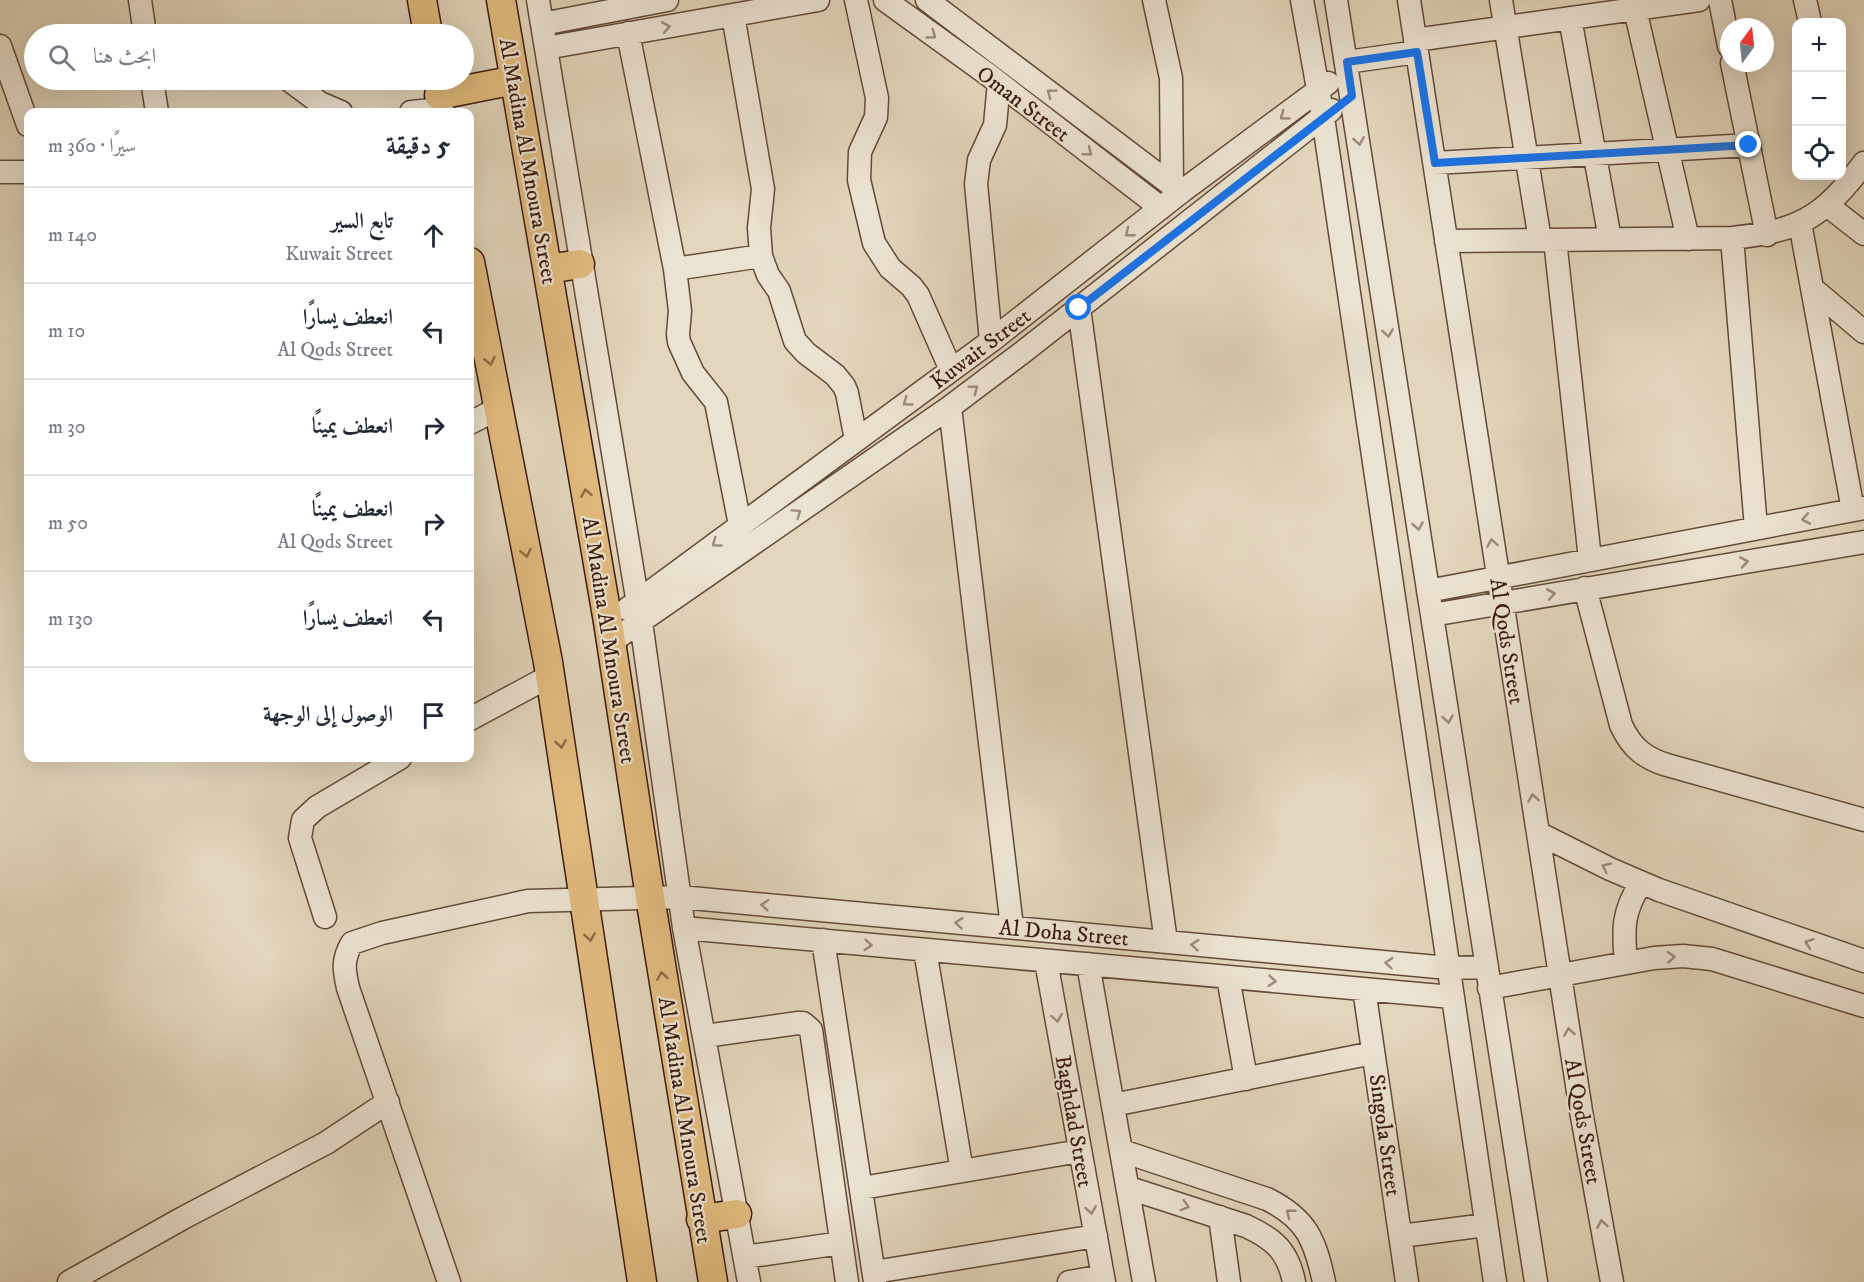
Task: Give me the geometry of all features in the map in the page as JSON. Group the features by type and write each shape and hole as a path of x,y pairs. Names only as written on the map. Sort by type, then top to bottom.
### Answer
{"main road":[{"path":"422,0 426,24"},
{"name":"Al Madina Al Mnoura Street","path":"501,0 610,632 701,1219 713,1282"},
{"path":"440,99 515,80"},
{"path":"548,269 580,264"},
{"path":"474,281 550,676 642,1282"},
{"path":"701,1219 737,1214"}],"street":[{"path":"140,0 144,24"},
{"path":"538,0 639,611 684,928 749,1282"},
{"path":"542,24 667,0"},
{"path":"546,48 818,0"},
{"path":"856,0 877,98 876,117 865,140 858,166 859,180 874,243 890,268 918,295 951,370"},
{"name":"Oman Street","path":"885,0 910,7 999,83 1161,208"},
{"name":"Oman Street","path":"927,0 1177,189"},
{"path":"1154,0 1171,78 1177,189"},
{"path":"1302,0 1323,117 1495,1282"},
{"path":"1336,0 1348,65 1536,1282"},
{"name":"Al Qods Street","path":"1409,0 1581,1111 1612,1282"},
{"path":"1501,0 1527,158 1547,240 1590,559"},
{"path":"1348,65 1416,46 1505,27 1699,0"},
{"path":"1720,0 1724,18"},
{"path":"1805,0 1809,18"},
{"path":"1635,9 1688,239"},
{"path":"733,15 764,189 759,228 761,256 768,275 779,291 795,341 806,353 835,375 844,386 856,440"},
{"path":"1570,18 1610,239"},
{"path":"628,33 675,269 680,311 679,342 693,373 716,402 740,525"},
{"path":"0,46 24,114"},
{"name":"Kuwait Street","path":"639,611 740,525 998,335 1161,208 1177,189 1318,91 1348,65"},
{"path":"1734,72 1767,235"},
{"path":"999,83 995,125 979,160 976,184 998,335 1023,352"},
{"path":"154,90 156,108"},
{"path":"302,90 320,103 332,108"},
{"name":"Kuwait Street","path":"610,632 950,407 1352,96"},
{"path":"420,108 440,99"},
{"path":"1435,163 1749,145"},
{"path":"1446,241 1688,239 1767,235 1800,223 1827,205 1847,186 1864,163"},
{"path":"0,172 24,172"},
{"path":"1846,180 1847,186"},
{"path":"1827,205 1864,234"},
{"path":"1428,591 1858,509 1800,223"},
{"path":"1732,238 1756,528"},
{"path":"675,269 761,256"},
{"path":"1812,288 1864,332"},
{"path":"1079,308 1166,942"},
{"path":"950,407 1012,927"},
{"path":"474,421 500,408"},
{"path":"1432,615 1862,544"},
{"path":"1585,588 1621,725 1627,740 1638,752 1660,763 1864,820"},
{"path":"474,717 550,676"},
{"path":"325,918 300,838 303,819 316,807 393,762"},
{"path":"1538,833 1641,883 1693,904 1864,961"},
{"path":"1432,864 1470,857"},
{"path":"1626,963 1623,926 1626,910 1641,883"},
{"name":"Al Doha Street","path":"388,1102 348,988 343,965 352,943 382,933 528,901 680,897 1448,968 1488,978 1560,976 1654,958 1683,956 1712,959 1864,1006"},
{"name":"Al Doha Street","path":"684,928 1452,997"},
{"name":"Baghdad Street","path":"1101,936 1094,965 1113,1106 1144,1282"},
{"path":"823,940 874,1277 1095,1236"},
{"path":"925,950 962,1171"},
{"name":"Baghdad Street","path":"1046,961 1103,1279"},
{"path":"1228,977 1246,1079"},
{"name":"Singola Street","path":"1364,989 1407,1282"},
{"path":"705,1036 798,1023 811,1030 847,1282"},
{"path":"1113,1106 1374,1053"},
{"path":"69,1282 183,1218 326,1143 388,1102 449,1282"},
{"path":"862,1188 1080,1151"},
{"path":"1122,1152 1267,1199 1286,1208 1302,1222 1313,1240 1324,1282"},
{"path":"1129,1188 1220,1217 1273,1240 1284,1253 1292,1269 1294,1282"},
{"path":"1220,1217 1229,1282"},
{"path":"1401,1236 1486,1225"},
{"path":"1284,1253 1313,1240"},
{"path":"745,1257 841,1243"},
{"path":"1069,1282 1103,1279"}],"route":[{"path":"1079,308 1352,96 1347,62 1417,52 1435,163 1749,145"}]}
